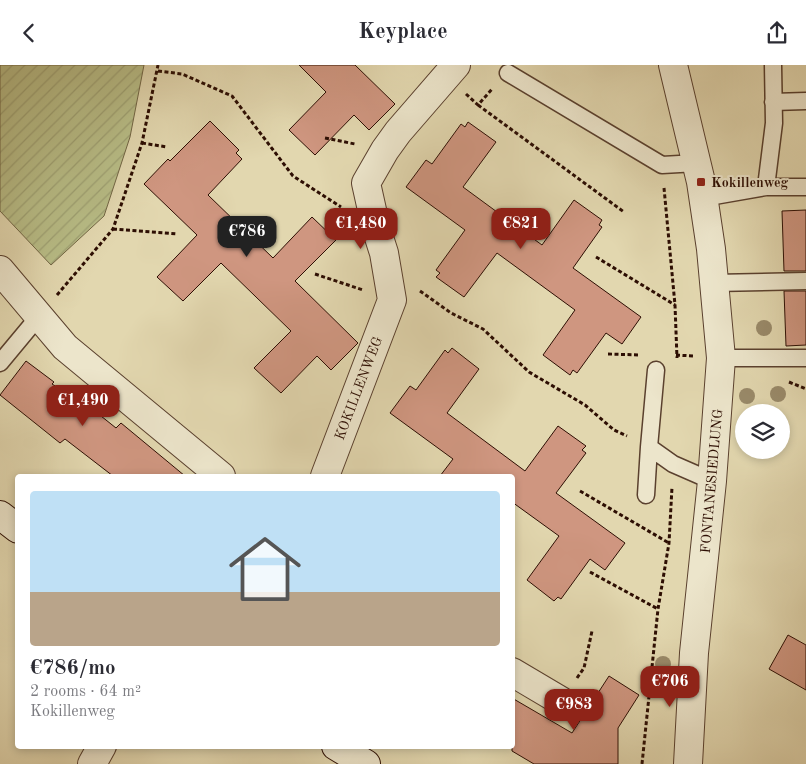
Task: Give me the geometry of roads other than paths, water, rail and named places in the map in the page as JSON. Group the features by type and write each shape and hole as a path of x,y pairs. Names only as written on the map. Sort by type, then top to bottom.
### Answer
{"street":[{"name":"KOKILLENWEG","path":"326,474 392,299 384,253 376,228 366,183 398,132 456,65"},
{"name":"FONTANESIEDLUNG","path":"673,65 697,163 703,198 711,249 721,358 712,481 694,653 688,764"},
{"path":"0,270 65,347 218,474"},
{"path":"0,515 15,527"},
{"path":"515,674 561,701"},
{"path":"92,764 100,749"},
{"path":"341,749 366,764"}],"lane":[{"path":"766,187 774,123 773,65"},
{"path":"508,73 662,165 697,163"},
{"path":"773,102 806,101"},
{"path":"703,198 766,187 806,187"},
{"path":"714,283 806,281"},
{"path":"0,363 39,316"},
{"path":"721,358 806,358"},
{"path":"646,495 656,369"},
{"path":"649,447 673,465 712,481"}],"place":[{"name":"Kokillenweg","path":"701,182"}]}
